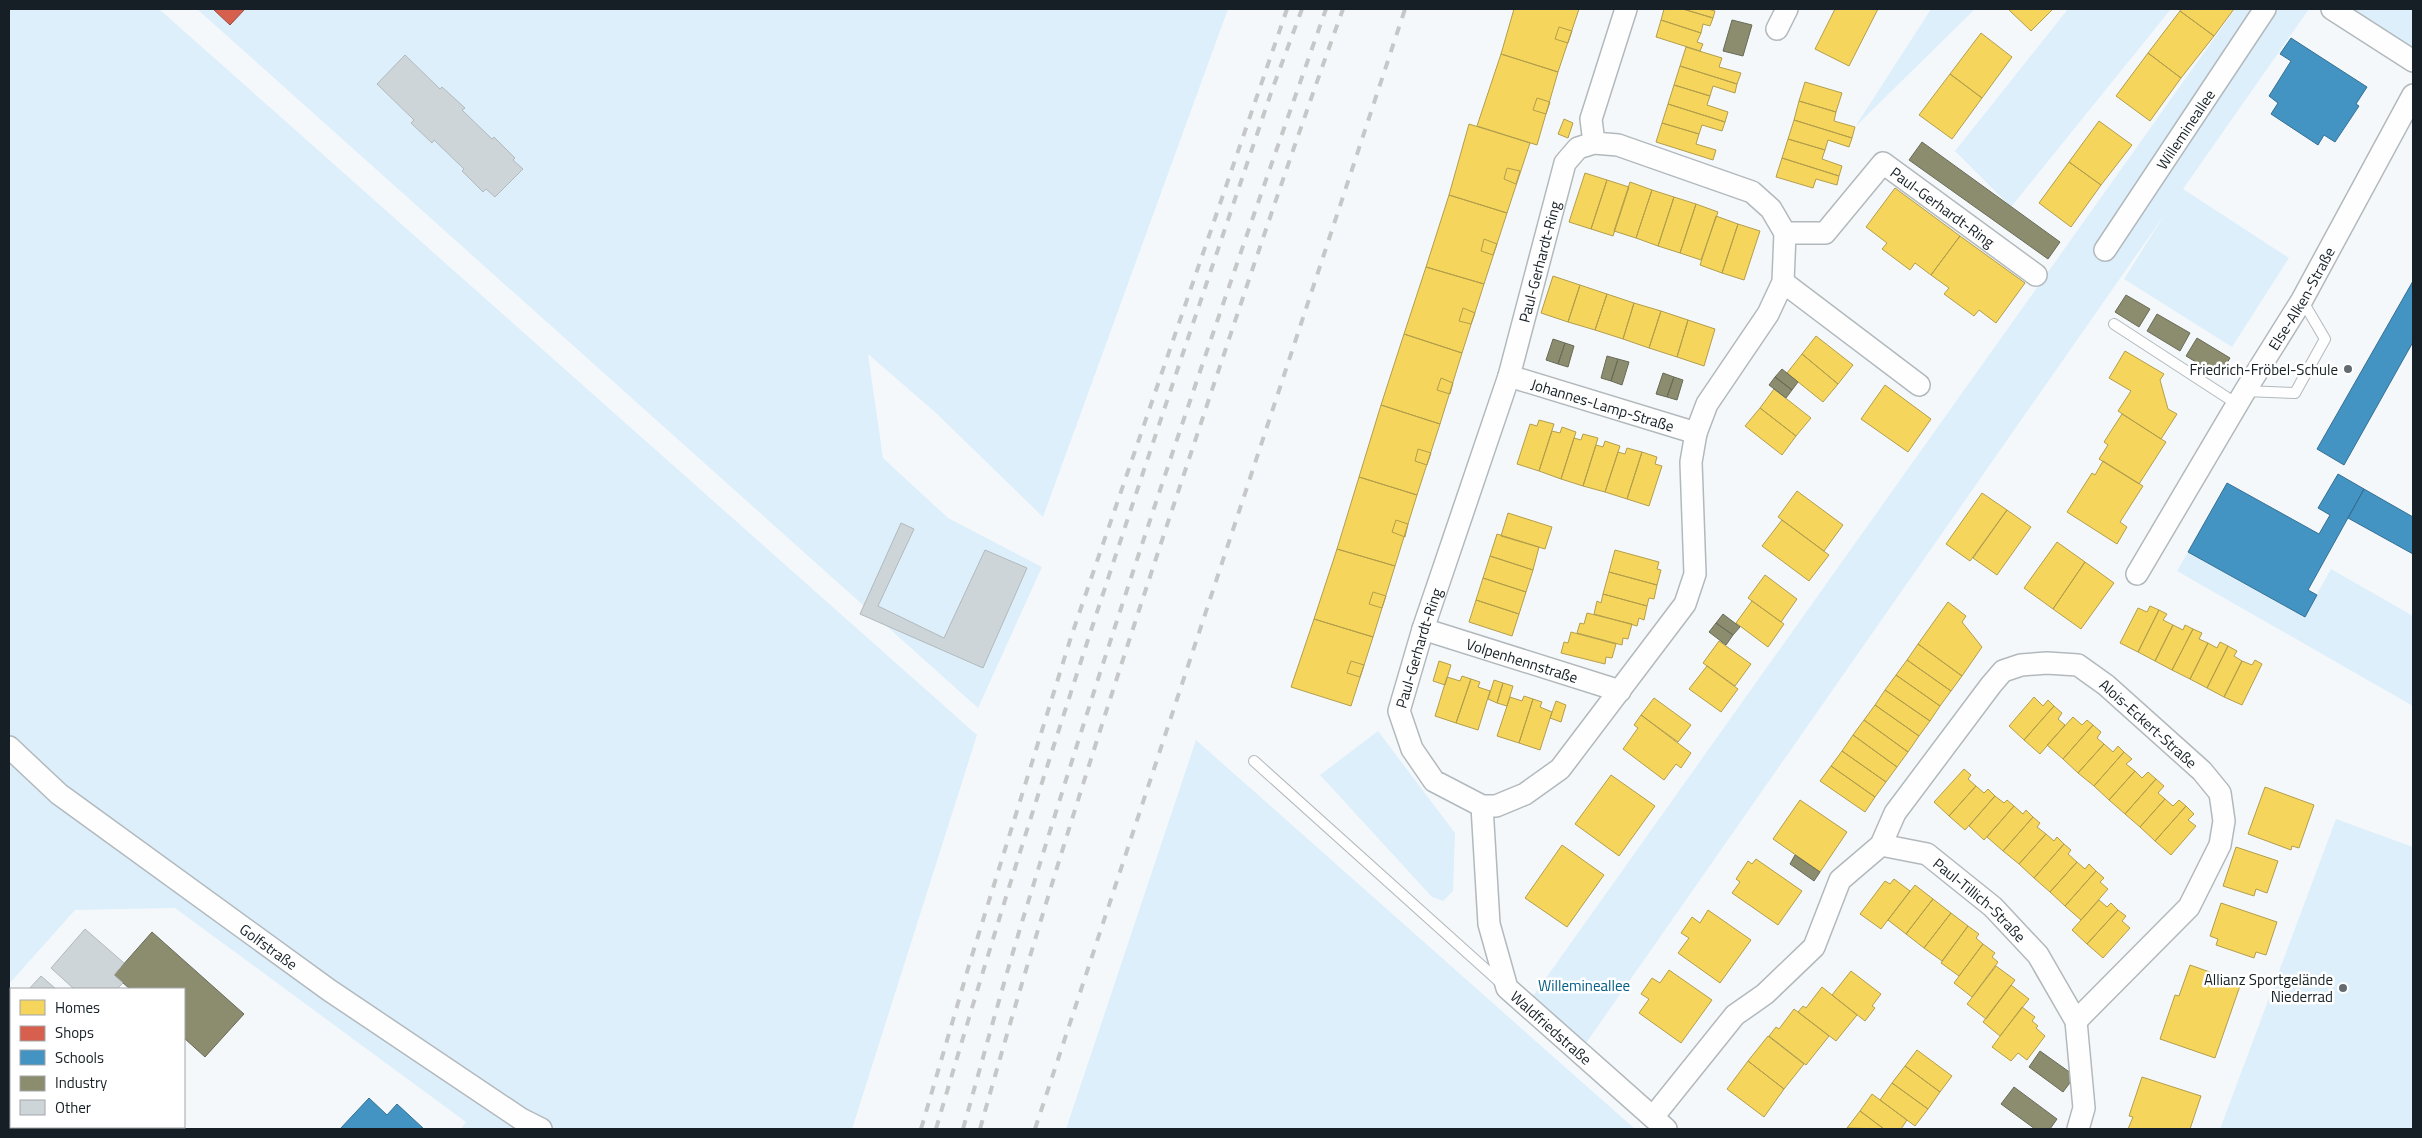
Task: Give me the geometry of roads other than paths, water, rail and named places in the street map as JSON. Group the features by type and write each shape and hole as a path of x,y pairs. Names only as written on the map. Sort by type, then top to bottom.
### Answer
{"street":[{"path":"1482,806 1496,806 1525,794 1560,769 1685,604 1696,574 1691,462 1696,433 1707,404 1768,314 1783,282 1785,233 1771,209 1752,192 1618,146 1594,143 1591,119 1626,9"},
{"path":"1777,29 1788,9"},
{"name":"Willemineallee","path":"2106,250 2265,9"},
{"path":"2332,9 2413,61"},
{"name":"Else-Alken-Straße","path":"2137,574 2241,398 2302,300 2413,95"},
{"name":"Paul-Gerhardt-Ring","path":"1482,806 1434,781 1412,749 1399,711 1423,628 1508,376 1565,163 1578,148 1594,143"},
{"name":"Paul-Gerhardt-Ring","path":"1785,233 1825,233 1883,163 2036,275"},
{"path":"1783,282 1919,385"},
{"name":"Johannes-Lamp-Straße","path":"1508,376 1696,433"},
{"name":"Volpenhennstraße","path":"1423,628 1620,691"},
{"name":"Alois-Eckert-Straße","path":"1881,845 1895,813 1991,685 2004,671 2021,665 2047,662 2078,664 2106,685 2195,764 2220,794 2224,821 2220,845 2189,907 2076,1021"},
{"name":"Golfstraße","path":"9,747 59,794 321,984 517,1124 541,1129"},
{"name":"Waldfriedstraße","path":"1482,806 1489,924 1507,988 1659,1123"},
{"path":"1659,1123 1735,1015 1765,994 1814,948 1840,880 1881,845"},
{"name":"Paul-Tillich-Straße","path":"1881,845 1927,854 1993,907 2038,955 2076,1021 2084,1108 2078,1129"}],"lane":[{"path":"2114,324 2241,398 2295,393 2326,339 2302,300"},
{"path":"1254,761 1507,988"}],"railway":[{"path":"921,1129 970,962 1071,637 1287,9"},
{"path":"936,1129 1015,868 1098,608 1272,90 1302,9"},
{"path":"963,1129 1021,925 1100,673 1211,340 1326,9"},
{"path":"980,1129 1053,880 1132,632 1263,238 1343,9"},
{"path":"1035,1129 1405,9"}],"place":[{"name":"Friedrich-Fröbel-Schule","path":"2348,369"},
{"name":"Allianz Sportgelände Niederrad","path":"2343,988"}]}
